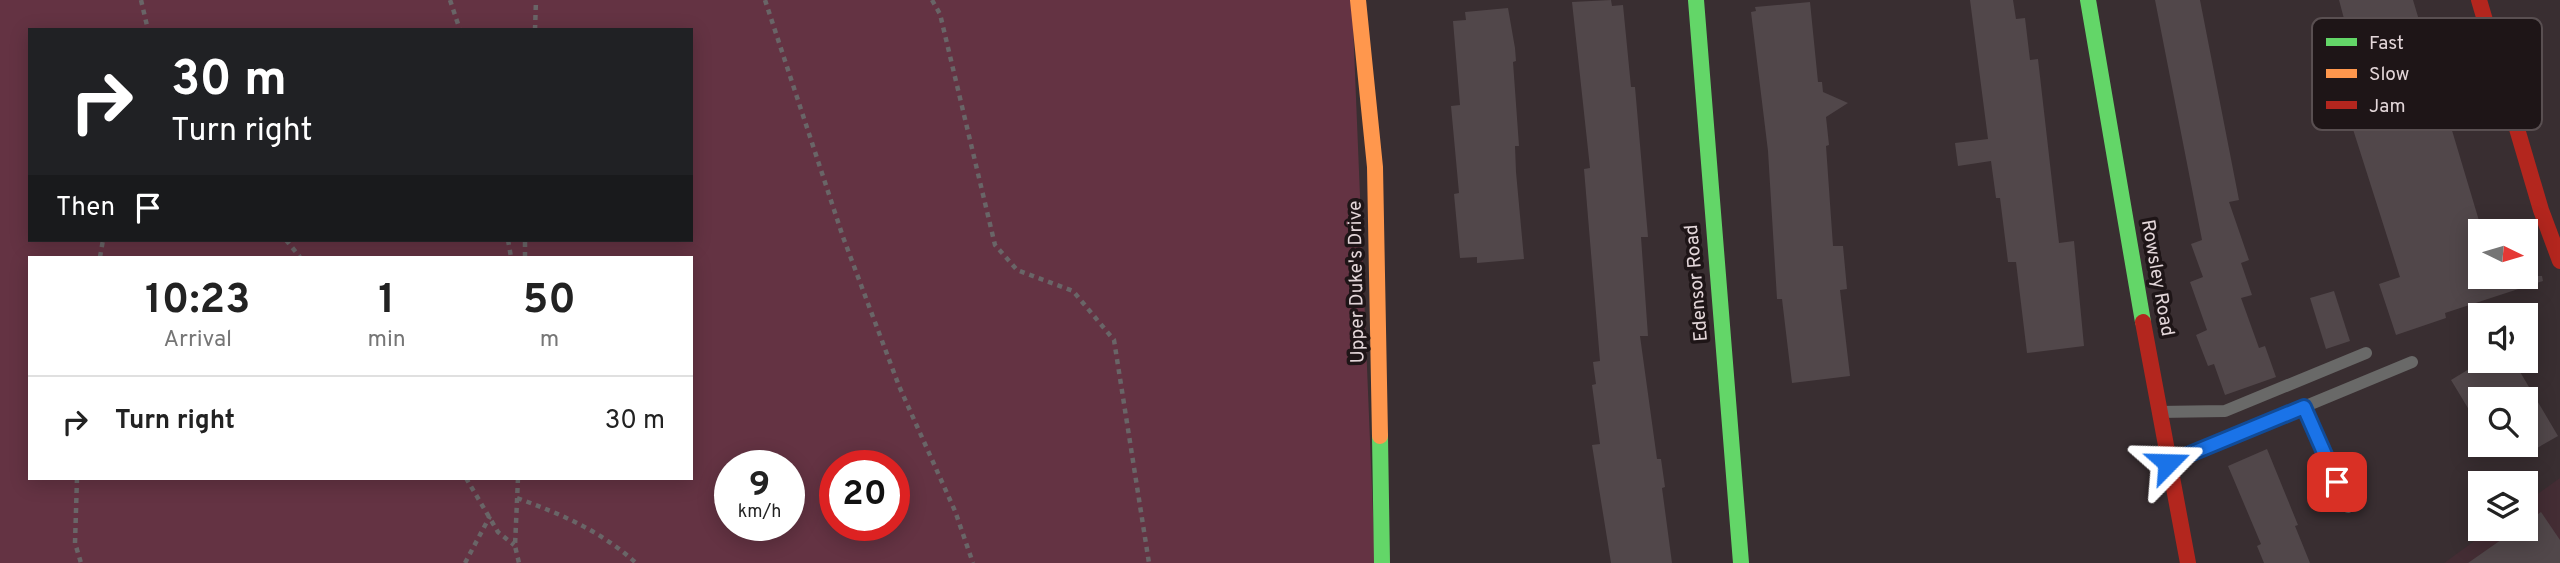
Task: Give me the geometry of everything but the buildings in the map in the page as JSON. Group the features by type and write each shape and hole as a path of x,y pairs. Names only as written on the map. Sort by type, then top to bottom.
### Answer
{"street":[{"name":"Upper Duke's Drive","path":"1358,0 1375,167 1382,563"},
{"name":"Edensor Road","path":"1696,0 1741,563"},
{"name":"Rowsley Road","path":"2088,0 2158,412 2188,563"},
{"path":"2479,0 2484,18"},
{"path":"2517,130 2541,210 2560,261"}],"lane":[{"path":"2158,412 2225,411 2366,353"},
{"path":"2168,463 2412,362"},
{"path":"2304,407 2348,507"}],"path":[{"path":"141,0 148,28"},
{"path":"450,0 459,28"},
{"path":"535,28 536,0"},
{"path":"765,0 848,249 899,386 956,511 973,563"},
{"path":"932,0 940,14 995,245 1017,270 1073,291 1114,340 1149,563"},
{"path":"288,242 299,256"},
{"path":"77,480 75,543 81,563"},
{"path":"467,480 498,532 515,546"},
{"path":"518,480 515,546 519,563"},
{"path":"517,498 571,517 636,563"},
{"path":"465,563 490,516"}],"shaded area":[{"path":"0,0 1352,0 1375,563 0,563"},
{"path":"2560,478 2560,563 2444,563 2474,541 2538,541 2538,494"}],"traffic: fast":[{"path":"1696,0 1741,563"},
{"path":"2088,0 2143,322"},
{"path":"1380,436 1382,563"}],"traffic: slow":[{"path":"1358,0 1375,167 1380,436"}],"traffic: jam":[{"path":"2479,0 2484,18"},
{"path":"2517,130 2541,210 2560,261"},
{"path":"2143,322 2188,563"}],"route":[{"path":"2168,463 2304,407 2337,482"}]}
